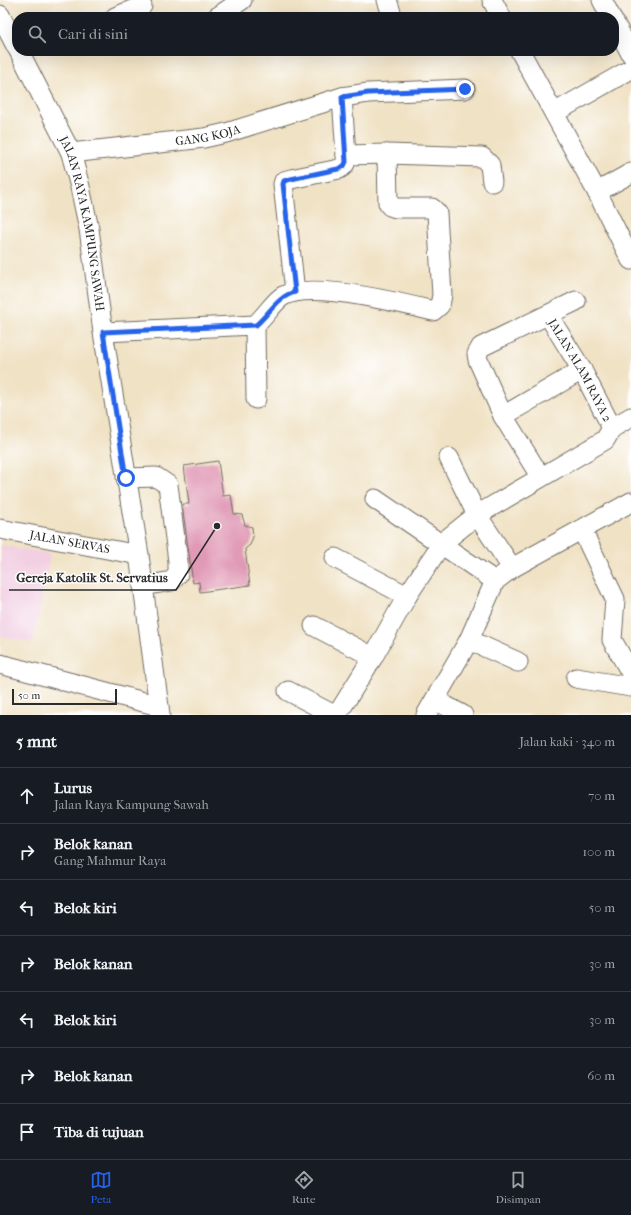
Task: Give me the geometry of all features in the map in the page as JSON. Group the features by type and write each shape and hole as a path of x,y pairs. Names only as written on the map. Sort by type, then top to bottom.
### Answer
{"street":[{"path":"224,12 242,0"},
{"path":"492,0 498,12"},
{"path":"602,0 608,12"},
{"path":"127,12 142,6"},
{"name":"JALAN RAYA KAMPUNG SAWAH","path":"0,15 12,41"},
{"path":"619,31 631,54"},
{"name":"JALAN RAYA KAMPUNG SAWAH","path":"19,56 70,153 80,187 89,229 103,332 139,555 160,711"},
{"path":"523,56 597,192 631,260"},
{"path":"554,114 631,69"},
{"name":"GANG KOJA","path":"70,153 204,138 226,133 342,97 368,93 465,89"},
{"path":"295,292 283,184 284,181 344,166 346,162 346,155 342,97"},
{"path":"346,155 387,154 482,157 490,164 492,182"},
{"path":"103,332 256,325 264,318 281,297 295,292 309,290 329,291 433,311 440,305 442,295 437,213 432,208 396,208 390,206 388,203 387,154"},
{"path":"597,192 631,173"},
{"name":"JALAN ALAM RAYA 2","path":"540,476 503,416 478,360 478,350 576,301"},
{"name":"JALAN ALAM RAYA 2","path":"548,315 582,370 612,428 631,417"},
{"path":"256,325 256,400"},
{"path":"503,416 582,370"},
{"path":"288,692 336,715 373,657 407,596 442,544 477,515 540,476 605,440 612,428"},
{"path":"449,458 477,515 512,568"},
{"path":"126,478 156,477 168,485 178,561 178,574 172,581 143,586"},
{"path":"375,499 495,581"},
{"path":"463,715 431,708 469,640 495,581 512,568 631,502"},
{"name":"JALAN SERVAS","path":"0,529 139,555"},
{"path":"582,530 615,599 612,640 631,673"},
{"path":"335,558 407,596"},
{"path":"314,626 373,657"},
{"path":"469,640 518,662"},
{"path":"0,664 160,711"},
{"path":"576,678 631,687"}],"shaded area":[{"path":"1,545 50,554 33,643 0,636"}],"building":[{"path":"218,461 223,496 231,495 234,514 242,515 245,525 252,527 253,537 250,545 245,549 250,585 200,592 199,582 193,583 182,504 189,504 184,466"}],"place":[{"name":"Gereja Katolik St. Servatius","path":"217,526"}],"route":[{"path":"126,478 103,332 256,325 264,318 281,297 295,292 282,189 284,181 338,169 344,166 346,162 346,138 342,97 368,93 465,89"}]}
